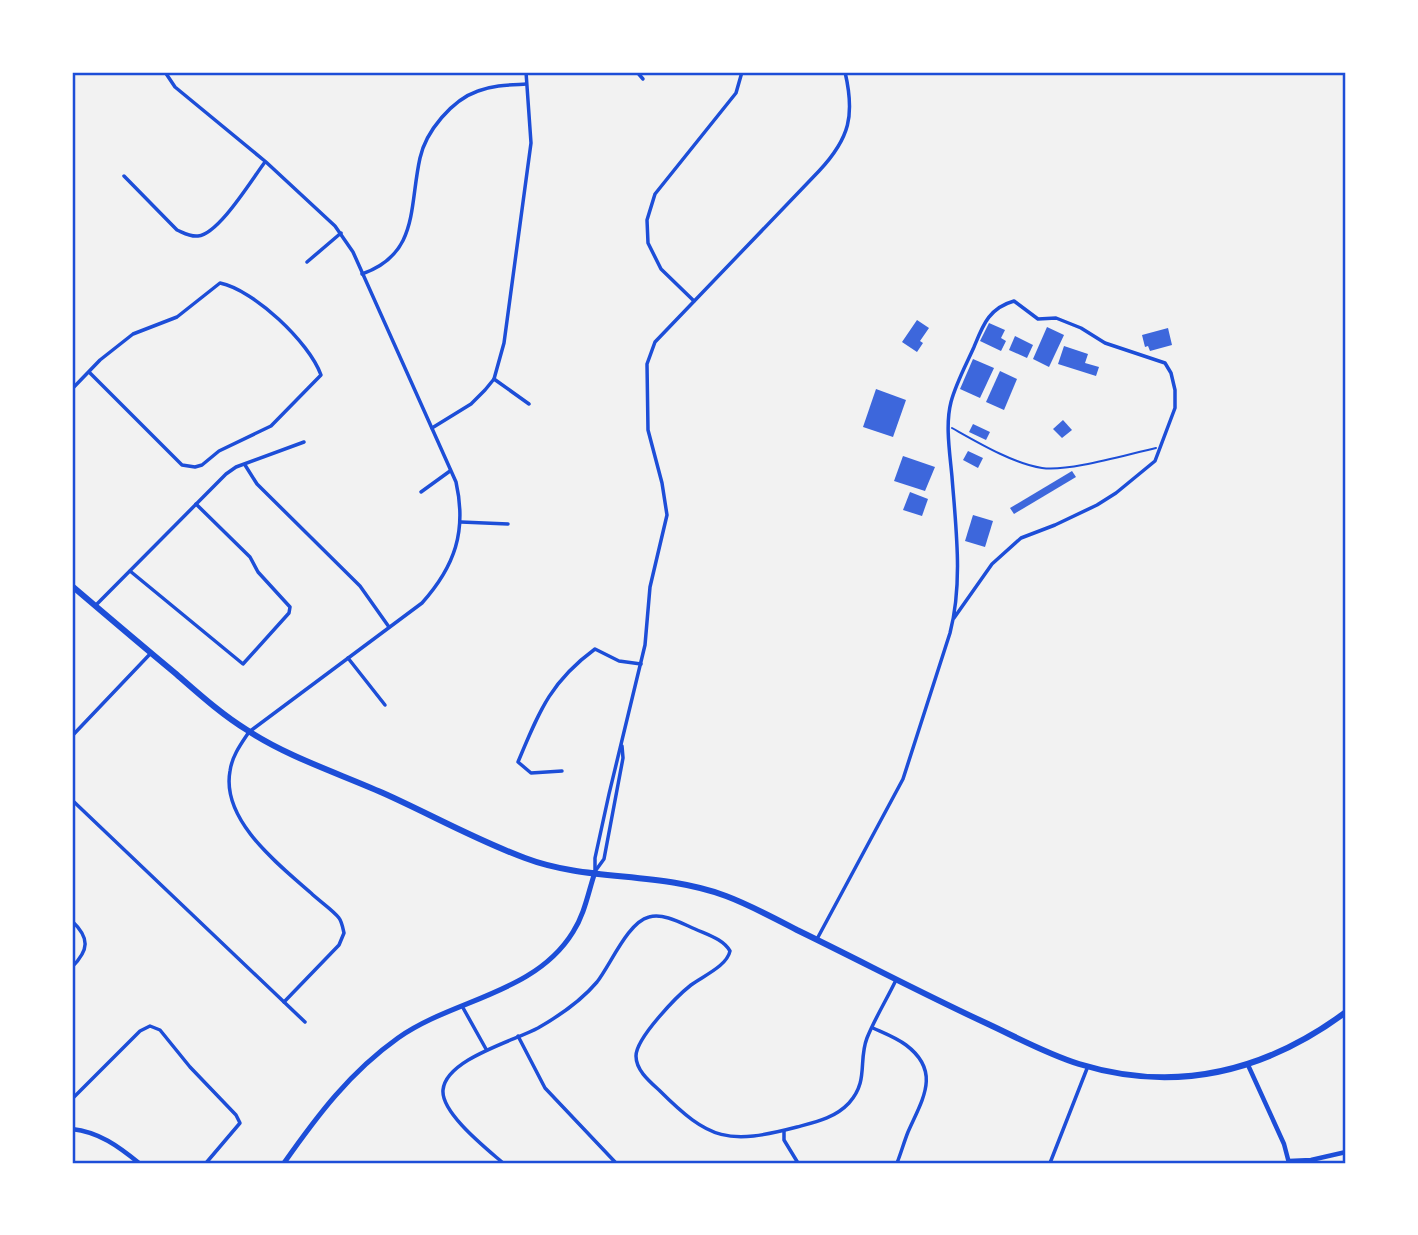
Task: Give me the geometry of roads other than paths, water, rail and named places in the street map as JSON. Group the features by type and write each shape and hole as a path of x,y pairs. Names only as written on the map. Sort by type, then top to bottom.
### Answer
{"main road":[{"path":"72,586 214,706 249,732 525,858 573,870 657,878 705,888 730,897 1046,1052 1088,1066 1138,1075 1170,1077 1228,1071 1278,1054 1346,1012"},
{"path":"284,1163 321,1111 368,1060 416,1027 526,977 556,953 573,933 586,906 595,872"}],"street":[{"path":"165,72 175,87 265,162 341,233 354,252 456,482 460,499 459,537 440,584 422,603 249,732 230,769 229,786 233,803 251,835 266,853 339,917 344,933 339,945 284,1002"},
{"path":"432,428 471,404 494,379 504,343 531,143 526,72"},
{"path":"637,72 643,79"},
{"path":"694,301 662,269 648,243 647,220 655,194 736,93 742,72"},
{"path":"595,872 595,858 640,664 650,587 667,515 662,483 648,430 647,364 655,342 840,146 847,128 851,97 845,72"},
{"path":"362,275 386,262 404,241 410,224 421,155 429,135 441,119 467,96 478,91 497,86 526,84"},
{"path":"124,176 177,230 198,237 215,228 265,162"},
{"path":"307,262 341,233"},
{"path":"72,389 100,360 133,334 177,317 220,283 235,286 296,336 317,362 321,375 271,426 219,450 202,465 195,467 182,465 89,372"},
{"path":"817,939 903,779 954,618 957,536 949,427 951,403 985,321 995,309 1014,301 1038,319 1056,318 1082,328 1105,343 1165,363 1171,373 1175,390 1175,408 1155,461 1116,493 1076,515 1021,538 992,564 954,618"},
{"path":"494,379 529,404"},
{"path":"95,606 226,474 304,442"},
{"path":"245,465 257,484 360,586 389,627"},
{"path":"421,492 450,471"},
{"path":"130,570 243,664 289,612 290,607 265,581 250,557 195,505"},
{"path":"461,523 508,524"},
{"path":"562,771 531,773 518,762 552,689 576,663 595,649 619,661 640,664"},
{"path":"72,736 151,653"},
{"path":"348,658 385,705"},
{"path":"595,872 604,859 623,758 622,744"},
{"path":"72,800 306,1022"},
{"path":"503,1163 474,1139 450,1109 442,1092 447,1076 486,1049 537,1028 571,1006 596,983 634,924 649,917 663,916 722,941 730,951 729,958 688,987 641,1038 635,1054 642,1073 675,1106 708,1130 727,1138 749,1139 784,1131 835,1116 849,1103 863,1080 865,1047 896,980"},
{"path":"72,921 81,929 85,938 85,948 73,965"},
{"path":"462,1006 486,1049"},
{"path":"72,1099 140,1031 150,1026 160,1030 190,1067 236,1115 240,1123 206,1163"},
{"path":"873,1028 905,1044 918,1056 927,1078 924,1098 897,1163"},
{"path":"518,1036 545,1088 616,1163"},
{"path":"1248,1065 1284,1144 1289,1162 1346,1152"},
{"path":"1050,1163 1088,1066"},
{"path":"72,1129 107,1139 139,1163"},
{"path":"784,1131 784,1140 798,1163"}]}
